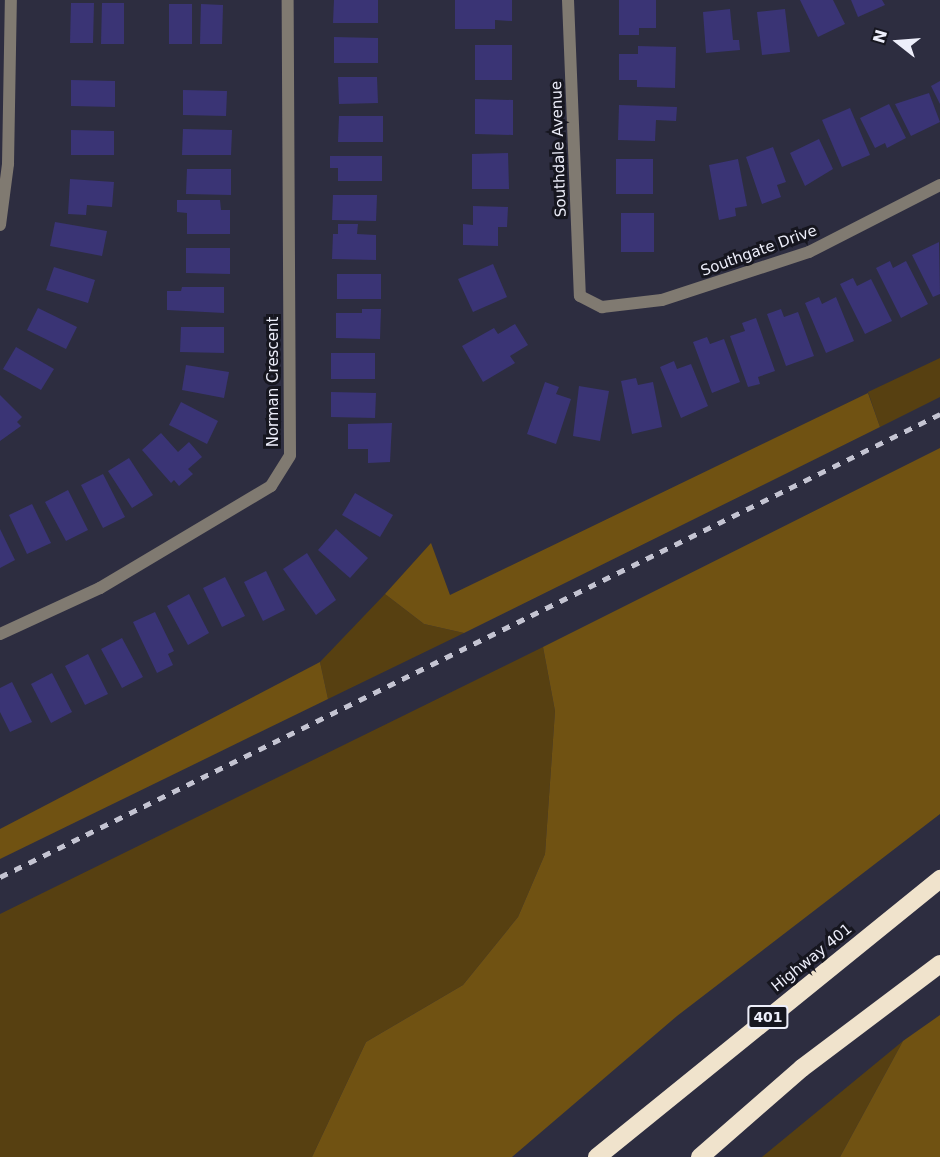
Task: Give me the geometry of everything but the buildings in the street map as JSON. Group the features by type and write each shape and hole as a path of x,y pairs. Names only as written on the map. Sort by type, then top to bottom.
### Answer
{"highway":[{"name":"Highway 401","path":"597,1157 940,879"},
{"path":"700,1157 802,1068 940,964"}],"street":[{"path":"0,225 8,164 10,0"},
{"name":"Norman Crescent","path":"0,634 100,588 271,486 290,454 288,0"},
{"name":"Southdale Avenue","path":"568,0 580,296"},
{"name":"Southgate Drive","path":"580,296 602,307 662,300 809,252 940,185"}],"shaded area":[{"path":"940,358 940,397 880,427 868,392"},
{"path":"868,393 880,427 464,633 424,624 385,594 431,543 450,595"},
{"path":"940,448 940,814 677,1016 512,1157 312,1157 366,1042 463,985 518,917 545,854 555,711 543,647"},
{"path":"385,594 424,624 464,633 328,699 320,662"},
{"path":"543,647 555,711 545,854 518,917 463,985 366,1042 312,1157 0,1157 0,914"},
{"path":"320,662 328,699 0,859 0,829"},
{"path":"940,1015 940,1157 840,1157 903,1041"},
{"path":"903,1041 840,1157 762,1157"}],"railway":[{"path":"0,877 940,414"}]}
